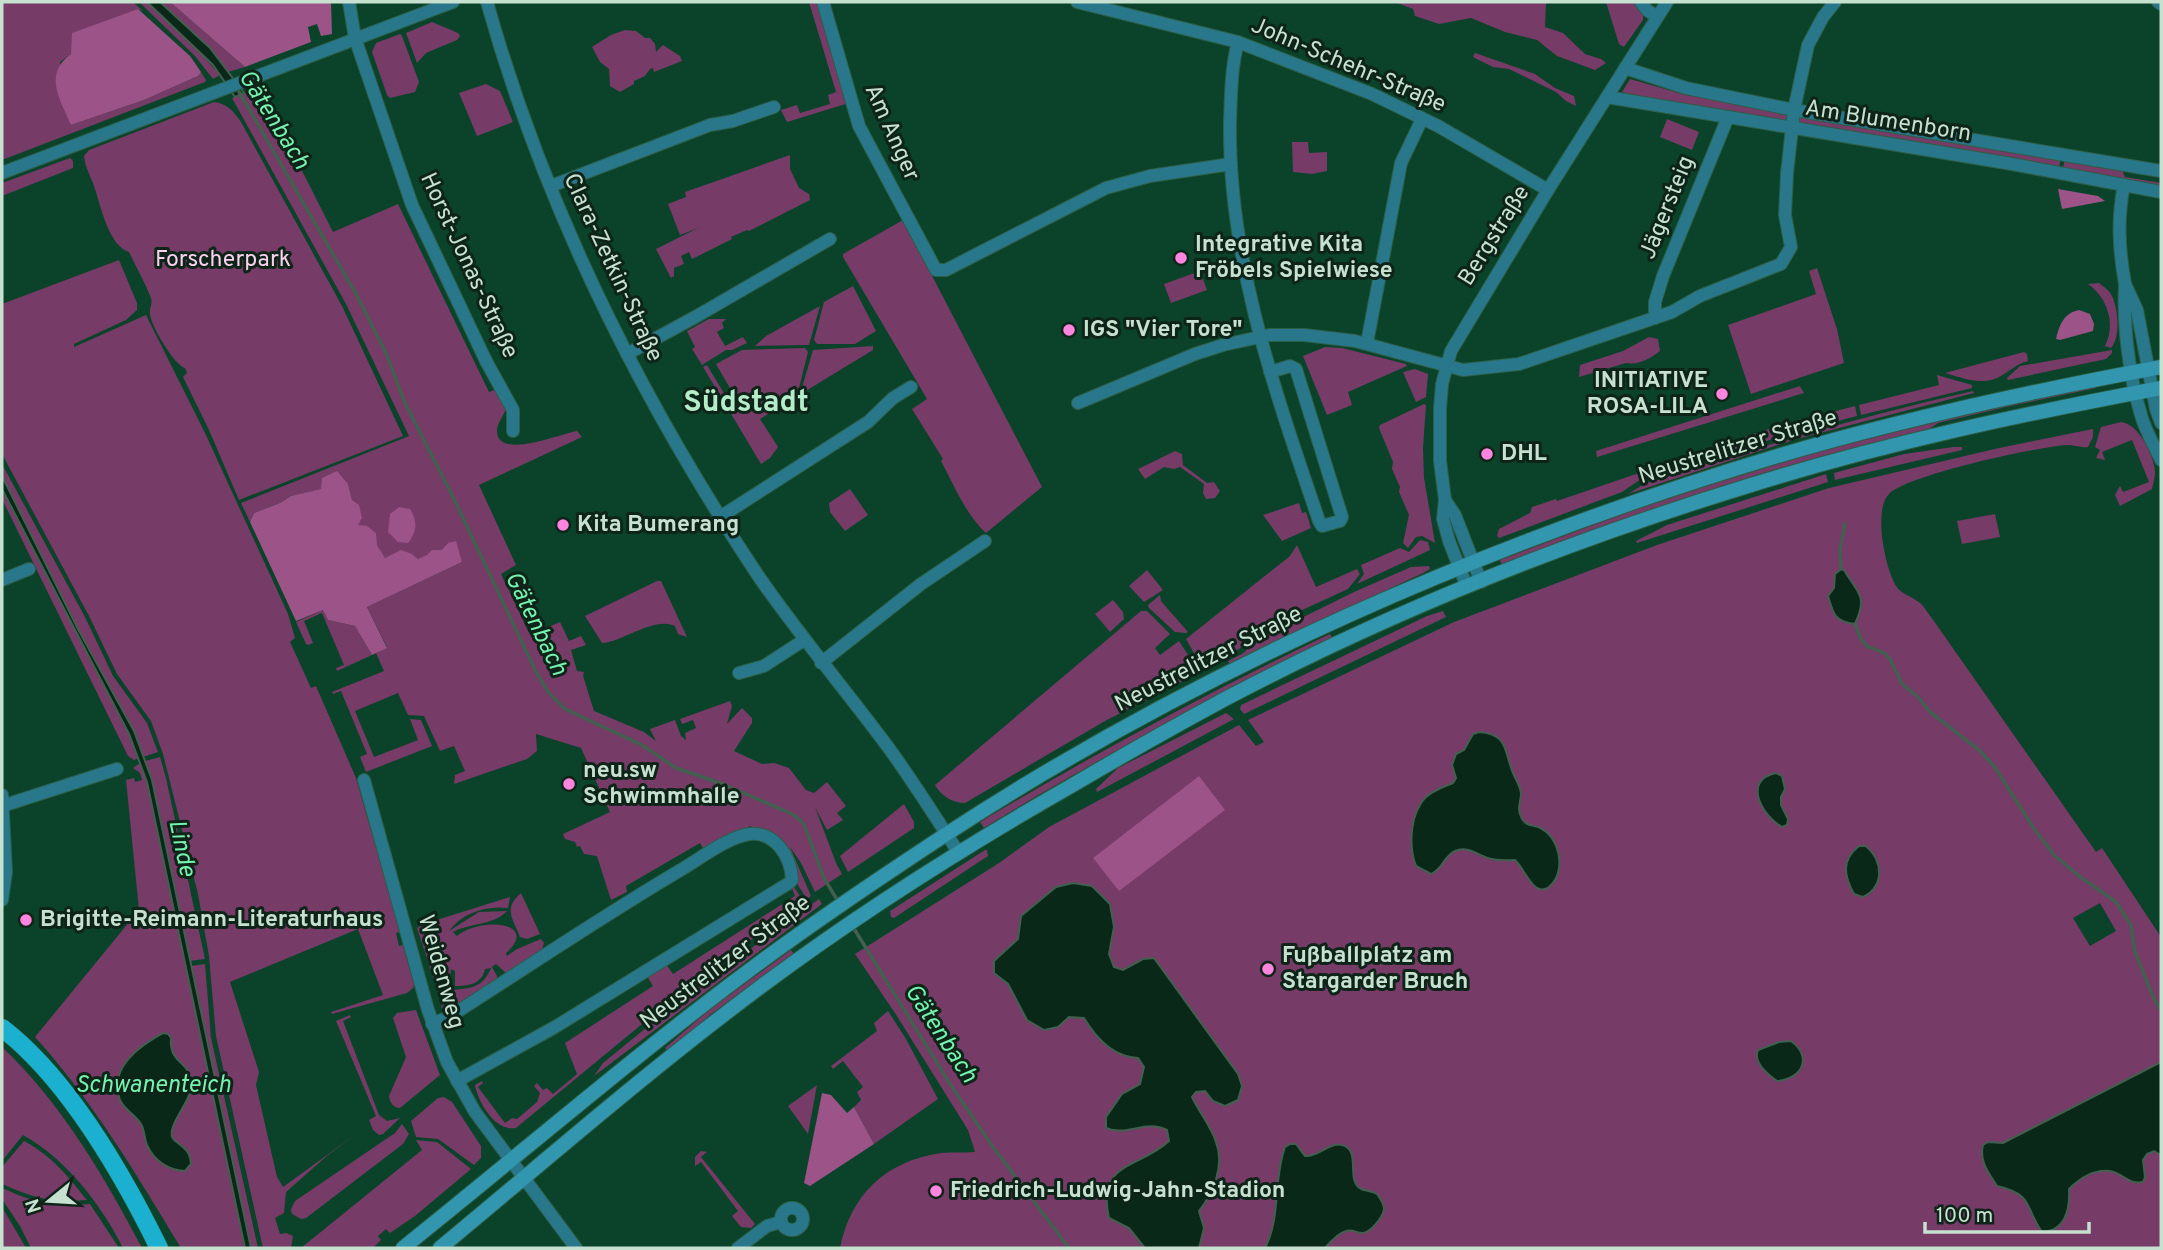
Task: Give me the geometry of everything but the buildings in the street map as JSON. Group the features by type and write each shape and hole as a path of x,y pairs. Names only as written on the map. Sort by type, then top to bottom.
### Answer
{"main road":[{"name":"Neustrelitzer Straße","path":"404,1248 737,979 828,913 947,834 1102,741 1212,682 1391,596 1465,565 1691,484 1780,455 1969,406 2155,368"},
{"name":"Neustrelitzer Straße","path":"440,1248 738,1004 840,931 959,853 1162,733 1225,699 1334,645 1474,584 1633,524 1800,470 1973,425 2157,388"},
{"path":"2,1028 40,1063 68,1099 131,1195 159,1248"}],"street":[{"name":"Horst-Jonas-Straße","path":"349,2 355,37 417,216 486,361 513,410 513,431"},
{"path":"2,173 453,2"},
{"name":"Clara-Zetkin-Straße","path":"487,2 523,117 551,186 627,354 654,405 720,517 804,640 889,749 959,853"},
{"name":"John-Schehr-Straße","path":"1077,2 1238,42 1371,94 1464,140 1548,190"},
{"path":"1641,2 1657,17"},
{"name":"Bergstraße","path":"1474,584 1465,565 1455,515 1445,500 1440,433 1441,396 1446,367 1456,339 1667,2"},
{"path":"1078,403 1195,354 1260,336 1304,335 1367,343 1446,367 1473,370 1531,361 1671,312 1700,296 1781,264 1791,247 1785,215 1794,110 1808,45 1823,17 1835,2"},
{"name":"Am Anger","path":"824,5 859,126 936,270 941,271 1106,188 1141,178 1231,164"},
{"path":"1238,42 1233,58 1231,88 1231,164 1241,249 1270,372 1318,521 1322,526 1340,521 1342,517 1296,369 1290,366 1270,372"},
{"name":"Am Blumenborn","path":"1625,68 1686,88 1794,110 2161,171"},
{"name":"Am Blumenborn","path":"1607,97 2029,167 2161,192"},
{"path":"551,186 710,125 733,121 774,107"},
{"name":"Jägersteig","path":"1655,318 1655,302 1663,276 1728,117"},
{"path":"1367,343 1401,163 1422,119"},
{"path":"2124,185 2118,236 2125,284 2124,313 2143,421 2161,460"},
{"path":"627,354 720,304 830,239"},
{"path":"2125,284 2137,310 2155,368 2161,423"},
{"path":"720,517 868,422 893,398 911,387"},
{"path":"1297,456 1320,448"},
{"path":"821,663 921,584 985,541"},
{"path":"2,580 29,569"},
{"path":"739,673 764,666 804,640"},
{"path":"2,900 6,872 2,802 117,769"},
{"name":"Weidenweg","path":"364,780 432,1024 457,1081 475,1112 576,1248"},
{"name":"Neustrelitzer Straße","path":"432,1024 449,1017 633,898 733,840 752,834 764,836 777,844 789,864 792,880 789,883 555,1027 457,1081"},
{"path":"738,1248 767,1226 781,1222"}],"green space":[{"path":"2,2 133,2 143,11 138,9 73,44 71,54 60,62 71,125 144,100 198,76 200,72 190,56 206,80 2,160"},
{"path":"139,2 147,2 184,35 220,75 213,79 195,56"},
{"path":"160,2 170,2 245,67 228,72 210,48"},
{"path":"809,2 818,2 849,103 787,122 781,110 797,105 800,113 830,104 828,95 836,92"},
{"path":"1395,2 1546,2 1545,27 1563,33 1585,54 1606,63 1595,70 1557,56 1537,40 1505,32 1471,18 1439,24 1415,16 1413,9"},
{"path":"1606,2 1637,2 1643,14 1643,20 1624,47 1619,44"},
{"path":"432,22 460,36 457,40 426,53 417,63 406,33"},
{"path":"625,30 636,31 645,38 650,38 655,44 656,52 663,45 680,56 682,61 654,72 653,68 650,69 645,76 620,92 610,86 609,69 600,62 592,47"},
{"path":"400,34 419,82 415,92 390,98 372,52 376,43"},
{"path":"1475,53 1535,74 1555,88 1574,96 1576,106 1556,92 1509,69 1493,67 1473,57"},
{"path":"1630,79 1686,95 1788,112 1786,121 1622,92"},
{"path":"486,84 500,91 513,122 477,136 459,93"},
{"path":"261,87 271,95 266,99 281,129 289,125 288,143 333,232 398,204 489,392 497,389 506,408 497,429 499,439 507,444 517,445 577,431 582,437 479,485 516,565 501,574 530,635 560,622 569,641 581,636 586,645 571,650 577,671 584,672 594,711 644,732 656,741 650,729 675,720 681,736 686,740 685,733 696,728 693,720 682,724 680,719 730,701 732,706 727,724 742,708 752,718 752,723 734,751 762,764 774,763 789,768 806,790 814,793 827,782 846,806 837,813 843,820 827,830 815,807 842,874 815,892 790,847 811,896 807,899 794,879 780,841 750,826 704,850 700,843 626,886 627,892 611,900 597,856 584,854 580,846 577,847 575,842 565,839 563,834 610,812 581,748 536,734 537,751 527,759 454,784 455,775 465,771 454,746 440,751 424,716 408,715 398,693 355,711 374,757 418,740 410,719 421,720 432,746 366,772 360,757 367,754 341,691 332,692 384,671 376,653 387,647 367,607 462,562 448,543 441,550 418,559 412,554 385,559 377,545 358,525 348,484 291,496 254,513 250,522 241,503 409,436 346,304 232,98"},
{"name":"Forscherpark","path":"214,102 226,106 241,122 342,306 403,436 239,500 183,377 187,373 185,368 170,353 154,327 150,314 152,302 143,280 129,252 116,242 111,234 84,156 89,150"},
{"path":"1798,114 2061,157 2059,168 1796,123"},
{"path":"1667,119 1699,132 1692,150 1660,137"},
{"path":"1292,142 1308,142 1309,153 1327,152 1327,171 1312,174 1293,172"},
{"path":"790,155 790,169 799,188 809,194 810,200 749,231 731,237 732,239 692,259 689,252 681,256 684,264 674,268 674,276 671,278 656,249 698,228 680,235 668,204 686,197 685,192"},
{"path":"70,158 73,168 2,196 2,183"},
{"path":"2065,158 2125,168 2125,177 2161,183 2161,186 2063,168"},
{"path":"903,220 1042,487 986,533 966,509 941,461 943,459 912,409 927,399 843,257 843,254"},
{"path":"119,260 137,303 137,310 126,320 74,344 74,347 146,315 205,433 288,614 295,638 290,642 311,688 316,686 356,778 400,932 396,933 399,946 403,945 414,985 407,993 332,1014 331,1012 383,995 358,929 230,982 259,1072 256,1085 277,1177 283,1187 356,1134 286,1192 284,1213 275,1218 280,1234 293,1236 291,1248 263,1248 216,1036 209,956 198,894 163,754 151,721 117,674 2,454 2,304"},
{"path":"1817,268 1837,329 1844,363 1751,394 1728,325 1816,294 1809,271"},
{"path":"1200,271 1207,290 1171,303 1164,284"},
{"path":"2099,283 2111,294 2116,308 2118,323 2111,348 2105,346 2110,329 2108,312 2101,297 2088,284"},
{"path":"853,286 876,331 855,344 817,344 814,340 824,302"},
{"path":"820,306 809,345 755,346 766,336"},
{"path":"709,319 726,319 722,323 724,328 717,332 725,346 743,337 747,343 726,350 702,365 692,349 695,347 687,331"},
{"path":"1649,337 1658,339 1660,351 1648,359 1579,377 1580,365 1623,351"},
{"path":"873,346 873,350 804,392 801,391 813,350"},
{"path":"1325,347 1342,348 1407,366 1348,392 1352,405 1327,415 1303,356"},
{"path":"805,348 808,352 797,396 760,419 778,447 770,458 761,464 703,367 707,365 725,395 731,390 716,364 742,350"},
{"path":"2112,350 2106,359 2008,380 2007,378 2020,366"},
{"path":"2024,352 2028,361 1992,380 1972,380 1945,373"},
{"path":"1415,369 1428,374 1426,397 1416,402 1403,372"},
{"path":"1937,375 1972,385 1972,388 1861,415 1859,405 1939,385"},
{"path":"2095,385 2096,388 1938,423 1928,430 1782,468 1703,493 1502,566 1500,560 1675,496 1781,462 1898,431"},
{"path":"1800,386 1804,393 1597,457 1596,451"},
{"path":"1973,391 1974,393 1793,440 1628,494 1644,484 1767,445"},
{"path":"1424,404 1424,478 1435,543 1422,536 1416,537 1408,548 1403,543 1409,515 1392,469 1393,462 1379,428 1380,425"},
{"path":"1855,406 1857,416 1792,433 1638,481 1622,492 1499,538 1497,536 1499,529 1530,513 1532,507 1556,499 1557,501 1762,431"},
{"path":"2121,422 2134,428 2144,441 2152,457 2155,472 2152,489 2120,506 2115,495 2120,486 2123,492 2149,482 2132,440 2102,452 2105,460 2096,458 2100,450 2095,447 2101,427"},
{"path":"2093,429 2093,437 2088,447 2067,445 2002,456 1945,471 1901,487 1889,494 1884,502 1882,539 1896,586 1925,608 2096,852 2102,848 2161,937 2161,1248 840,1248 845,1229 862,1196 888,1172 921,1157 941,1153 975,1152 968,1130 855,954 999,863 1049,827 1239,725 1256,746 1264,742 1248,720 1454,622 1657,545 1829,488","holes":["2100,903 2116,931 2090,946 2073,918"]},
{"path":"1962,447 1962,450 1835,480 1834,473 1904,454"},
{"path":"1175,451 1182,454 1183,465 1207,483 1214,482 1220,491 1215,498 1206,499 1203,493 1204,484 1180,467 1164,467 1145,479 1138,469"},
{"path":"2,464 85,617 113,676 147,723 158,752 143,757 134,731 79,631 2,476"},
{"path":"1826,474 1828,482 1637,543 1636,541 1667,525"},
{"path":"2,489 129,734 138,758 134,760 128,756 2,499"},
{"path":"850,489 868,515 845,531 830,512 829,503"},
{"path":"1299,503 1302,513 1306,512 1311,528 1282,541 1263,515"},
{"path":"1995,514 2000,537 1962,544 1957,521"},
{"path":"1420,540 1428,542 1430,550 1357,584 1364,574 1361,565 1400,548 1409,552"},
{"path":"1297,545 1316,587 1357,569 1360,574 1348,589 1261,629 1239,649 1220,658 1210,655 1198,660 1186,639 1290,556"},
{"path":"1429,566 1430,569 1423,573 1230,664 1228,661 1242,654 1259,639 1354,592 1411,567"},
{"path":"1147,570 1163,590 1144,602 1129,586"},
{"path":"661,581 687,637 678,634 675,626 658,624 602,643 585,616"},
{"path":"1160,595 1161,601 1188,632 1175,632 1149,608 1148,605"},
{"path":"1113,600 1123,612 1124,619 1110,632 1095,614"},
{"path":"323,610 328,620 355,626 372,655 337,671 336,668 344,665 322,613 304,621 313,643 306,644 296,622"},
{"path":"1141,611 1147,611 1170,634 1155,648 1160,655 1179,641 1197,669 1181,682 1105,721 965,803 944,796 935,785"},
{"path":"1443,611 1446,617 1244,714 1240,709 1241,705 1427,616"},
{"path":"1330,634 1332,638 1113,753 984,828 980,822 1153,724"},
{"path":"1226,713 1234,719 1097,792 1096,789 1118,768"},
{"path":"160,757 205,959 190,961 152,780 145,761"},
{"path":"140,763 147,782 245,1248 181,1248 95,1112 35,1037 139,910 126,780 142,780 140,773 133,768"},
{"path":"904,804 914,822 914,828 848,872 840,856"},
{"path":"985,850 988,856 894,918 891,917 890,911"},
{"path":"792,884 803,901 676,996 516,1128 501,1125 489,1114 475,1085 482,1081 478,1087 505,1123 512,1118 517,1119 537,1102 540,1093 534,1086 537,1083 543,1090 547,1088 553,1094 577,1074 565,1043 653,986 647,976 666,964 673,974 795,896"},
{"path":"521,893 540,934 527,939 520,937 511,915 512,904"},
{"path":"510,897 508,908 475,912 461,919 449,931 479,912 507,911 496,919 453,932 457,936 479,926 503,925 516,934 515,943 506,953 507,956 541,939 544,943 541,953 507,974 496,964 492,967 497,980 444,1013 441,1006 451,1000 452,990 480,983 491,968 485,969 478,981 460,986 455,986 455,971 451,969 448,998 441,1001 417,928"},
{"path":"819,899 822,904 594,1076 603,1063 679,1001"},
{"path":"791,950 794,954 711,1014 668,1051 665,1048 709,1010"},
{"path":"205,964 211,1038 258,1248 251,1248 191,966"},
{"path":"416,1010 440,1075 398,1108 392,1104 389,1096 406,1057 393,1018 397,1013"},
{"path":"888,1011 938,1099 874,1144 854,1107 861,1100 857,1092 863,1087 843,1061 833,1069 831,1066 877,1031 874,1023"},
{"path":"350,1015 351,1017 343,1021 379,1115 387,1121 400,1118 383,1134 379,1135 373,1130 369,1120 376,1116 336,1021"},
{"path":"2,1047 24,1069 63,1117 113,1194 142,1248 123,1248 104,1215 81,1184 54,1157 23,1135 2,1161"},
{"path":"817,1085 808,1134 788,1106"},
{"path":"444,1097 452,1102 481,1146 481,1158 474,1165 438,1139 416,1137 411,1121 438,1098"},
{"path":"402,1124 409,1134 403,1144 306,1218 301,1219 292,1214 295,1201 395,1133"},
{"path":"416,1140 437,1142 471,1169 415,1216 390,1233 386,1229 378,1236 381,1240 373,1248 301,1248 422,1150"},
{"path":"24,1141 51,1160 87,1200 43,1198 2,1184 2,1167"},
{"path":"701,1151 707,1152 701,1157 755,1224 751,1228 741,1227 732,1216 738,1211 701,1162 695,1166 695,1157"},
{"path":"2,1188 44,1203 90,1204 119,1248 31,1248 2,1199"},
{"path":"2,1207 26,1248 2,1248"}],"shaded area":[{"path":"170,2 331,2 332,34 321,36 317,24 308,27 311,42 245,67"},
{"path":"138,9 190,56 201,72 198,76 144,100 71,125 56,87 56,78 63,62 71,54 72,33"},
{"path":"2058,189 2098,196 2105,201 2062,209"},
{"path":"2079,310 2090,314 2094,324 2093,331 2056,339 2063,320"},
{"path":"337,471 348,484 352,500 359,505 362,518 358,525 367,526 376,533 377,545 385,558 401,550 418,559 432,550 441,550 448,543 456,541 462,562 367,607 387,648 372,655 355,626 328,620 323,610 296,621 250,522 254,513 291,496 321,489 322,478"},
{"path":"399,507 410,509 415,522 415,530 408,543 398,542 388,532 390,514"},
{"path":"1199,776 1225,810 1119,891 1093,858"},
{"path":"822,1093 831,1095 847,1113 854,1107 874,1144 810,1186 804,1183"}],"water":[{"path":"147,2 160,2 210,48 244,93 235,97 213,65"},
{"path":"2,476 79,631 134,731 152,780 251,1248 245,1248 147,782 129,734 2,489"},
{"path":"1841,569 1860,595 1861,607 1855,624 1836,616 1828,596 1834,588 1835,574"},
{"path":"1489,733 1501,740 1520,790 1519,809 1522,819 1547,832 1556,845 1559,870 1552,884 1546,889 1535,887 1515,860 1495,860 1465,849 1451,853 1431,874 1416,866 1412,852 1412,835 1417,812 1430,794 1453,783 1456,778 1452,765 1456,754 1464,750 1473,734"},
{"path":"1776,773 1782,776 1785,789 1781,805 1788,819 1787,825 1782,827 1762,807 1758,790 1766,777"},
{"path":"1859,846 1866,846 1872,852 1879,873 1875,886 1863,897 1854,894 1846,875 1849,857"},
{"path":"1073,883 1092,886 1110,904 1114,927 1109,954 1114,967 1123,970 1143,959 1154,958 1238,1074 1242,1086 1238,1100 1225,1106 1213,1101 1205,1091 1196,1092 1192,1097 1214,1136 1219,1160 1213,1188 1199,1211 1204,1228 1199,1248 1145,1248 1129,1228 1109,1218 1107,1199 1114,1176 1169,1141 1167,1130 1159,1127 1122,1131 1106,1128 1106,1117 1122,1094 1140,1084 1144,1067 1138,1058 1121,1054 1106,1045 1084,1018 1069,1017 1058,1027 1044,1030 1027,1020 1008,984 994,973 994,961 1018,939 1021,916 1056,887"},
{"name":"Schwanenteich","path":"163,1033 171,1038 175,1057 186,1068 191,1079 190,1093 172,1130 173,1139 190,1157 191,1164 185,1171 167,1167 154,1156 147,1145 141,1124 122,1104 117,1089 118,1078 128,1060 144,1045"},
{"path":"1791,1041 1802,1054 1802,1066 1793,1076 1777,1081 1759,1063 1758,1050 1779,1042"},
{"path":"2161,1062 2161,1155 2154,1151 2147,1154 2143,1160 2143,1182 2133,1182 2110,1171 2098,1171 2088,1175 2069,1189 2069,1204 2061,1223 2050,1231 2042,1232 2023,1198 2018,1193 1997,1186 1983,1161 1983,1145 1988,1142 2003,1143"},
{"path":"1296,1144 1305,1156 1337,1145 1348,1148 1353,1159 1356,1185 1377,1194 1382,1201 1384,1209 1373,1227 1363,1233 1351,1230 1343,1232 1325,1248 1265,1248 1273,1224 1281,1160 1285,1147"}],"waterway":[{"name":"Gätenbach","path":"239,92 355,292 387,355 404,401 537,674 549,693 565,709 642,745 676,768 723,784 794,815 804,824 824,878 839,903"},
{"path":"1841,569 1840,549 1845,524"},
{"path":"1855,624 1867,646 1884,653 1890,659 1902,684 1918,697 1930,712 1979,750 1994,766 2054,855 2116,902 2131,925 2135,952 2161,1010"},
{"name":"Gätenbach","path":"853,927 952,1087 993,1147 1069,1248"}],"place":[{"name":"Integrative Kita Fröbels Spielwiese","path":"1181,258"},
{"name":"IGS \"Vier Tore\"","path":"1069,330"},
{"name":"INITIATIVE ROSA-LILA","path":"1722,394"},
{"name":"DHL","path":"1487,454"},
{"name":"Kita Bumerang","path":"563,525"},
{"name":"neu.sw Schwimmhalle","path":"569,784"},
{"name":"Brigitte-Reimann-Literaturhaus","path":"26,920"},
{"name":"Fußballplatz am Stargarder Bruch","path":"1268,969"},
{"name":"Friedrich-Ludwig-Jahn-Stadion","path":"936,1191"}],"district":[{"name":"Südstadt","path":"746,403"}],"water label":[{"name":"Linde","path":"181,848"}]}
